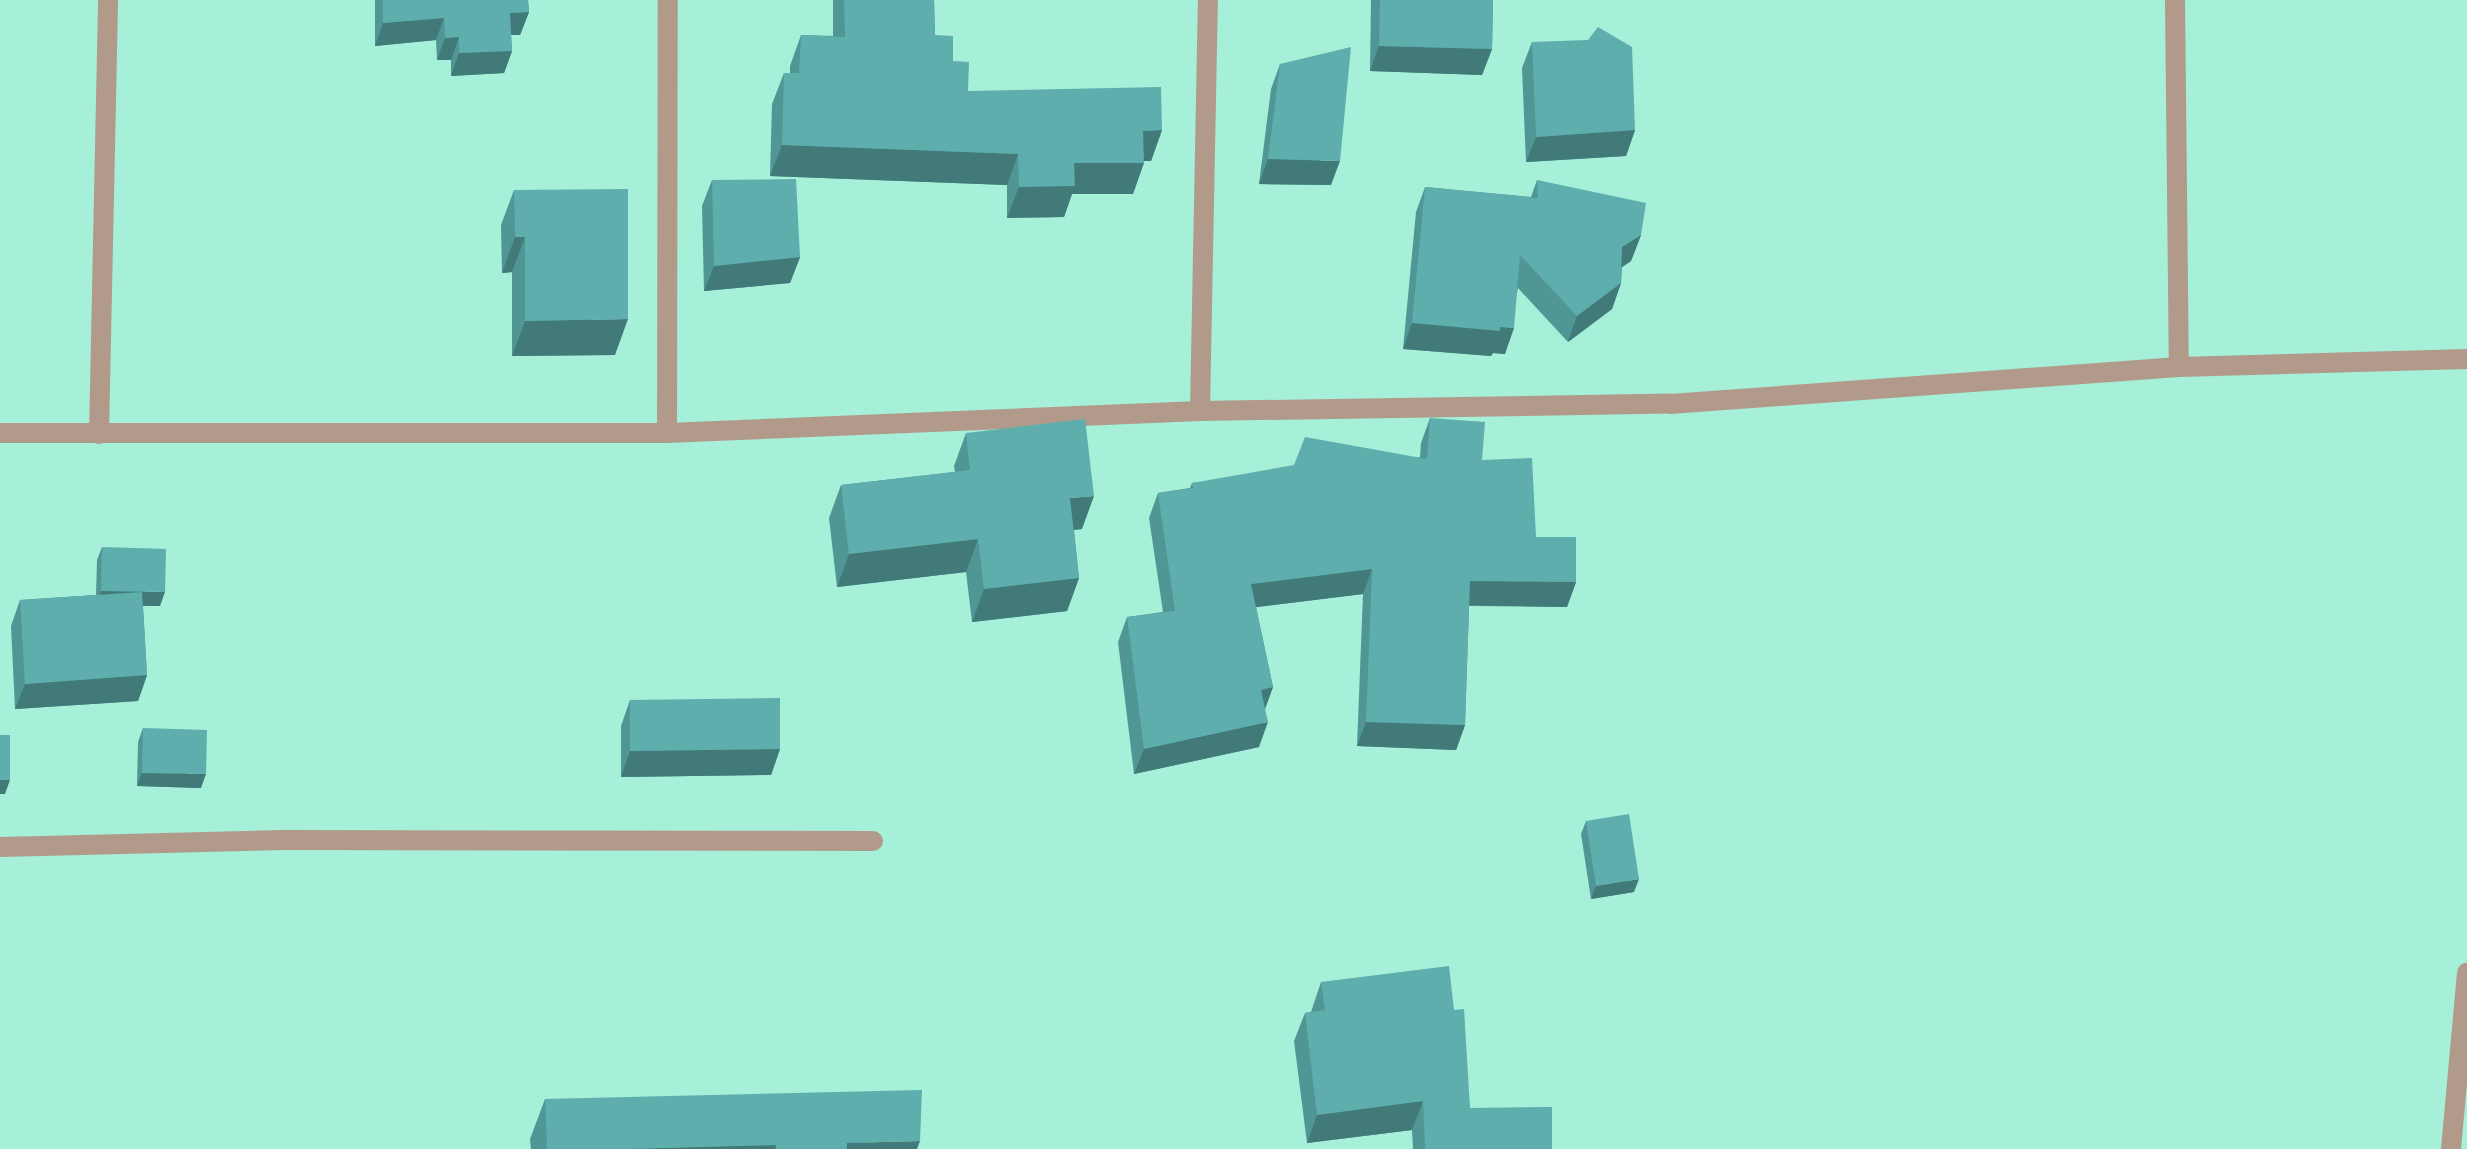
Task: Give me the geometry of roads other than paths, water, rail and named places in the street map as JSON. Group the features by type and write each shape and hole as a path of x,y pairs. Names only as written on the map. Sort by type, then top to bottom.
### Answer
{"street":[{"path":"99,434 108,0"},
{"path":"667,433 668,0"},
{"path":"1200,411 1208,0"},
{"path":"2175,0 2179,367"},
{"path":"0,433 667,433 1200,411 1670,404 2179,367 2467,359"},
{"path":"0,847 282,840 873,841"},
{"path":"2451,1149 2467,973"}]}
